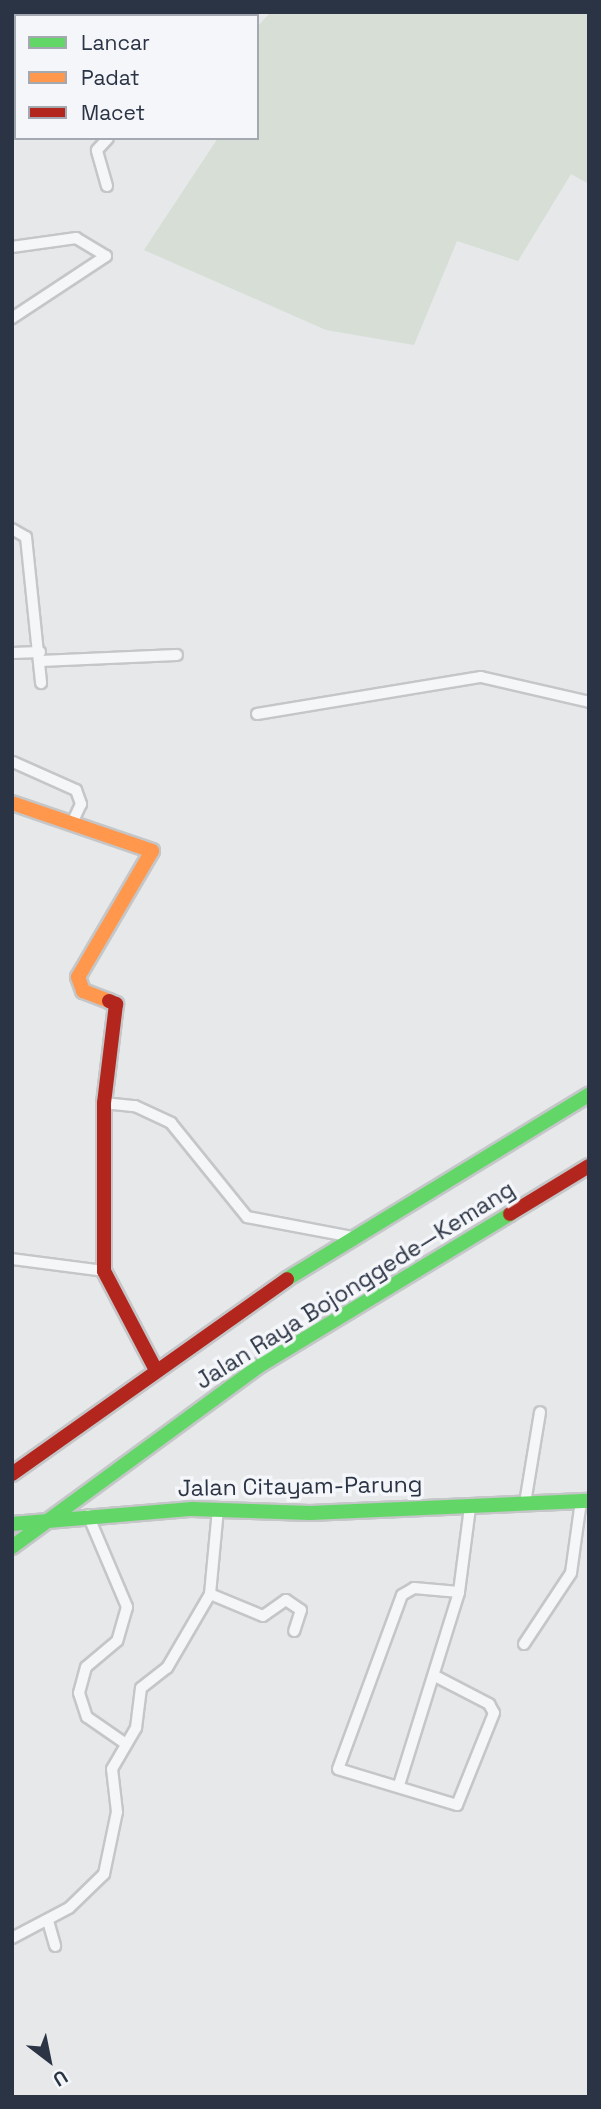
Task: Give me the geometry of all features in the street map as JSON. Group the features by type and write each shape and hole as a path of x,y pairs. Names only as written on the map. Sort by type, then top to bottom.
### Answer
{"main road":[{"path":"12,803 73,821 152,851 79,970 83,991 116,1004 104,1103 104,1271 155,1368"},
{"name":"Jalan Raya Bojonggede—Kemang","path":"12,1474 155,1368 355,1238 589,1096"},
{"name":"Jalan Raya Bojonggede—Kemang","path":"12,1547 261,1365 589,1166"},
{"name":"Jalan Citayam-Parung","path":"12,1524 88,1515 218,1510 470,1507 585,1501"}],"street":[{"path":"106,140 97,150 107,186"},
{"path":"12,247 76,238 106,256 12,318"},
{"path":"12,529 26,537 41,683"},
{"path":"12,653 40,657 177,655"},
{"path":"257,714 481,677 589,702"},
{"path":"13,762 76,790 81,804 73,821"},
{"path":"104,1103 135,1106 171,1123 247,1217 355,1238"},
{"path":"12,1259 104,1271"},
{"path":"525,1503 540,1412"},
{"path":"524,1644 571,1573 585,1501"},
{"path":"399,1785 437,1677 459,1592 470,1507"},
{"path":"12,1938 48,1921 104,1874 117,1812 110,1776 136,1728 141,1688 167,1668 210,1594 218,1510"},
{"path":"88,1515 127,1606 117,1641 86,1667 78,1691 87,1717 126,1744"},
{"path":"437,1677 489,1704 494,1717 457,1805 338,1767 402,1595 414,1588 459,1592"},
{"path":"210,1594 263,1616 286,1600 301,1610 294,1631"},
{"path":"48,1921 55,1947"}],"shaded area":[{"path":"271,12 589,12 589,184 571,174 518,261 457,241 414,345 326,330 144,250 217,140 259,140 259,25"}],"traffic: fast":[{"path":"287,1279 589,1095"},
{"path":"12,1547 261,1365 510,1214"},
{"path":"12,1524 192,1509 310,1513 589,1501"}],"traffic: slow":[{"path":"12,803 152,851 78,977 83,991 109,1001"}],"traffic: jam":[{"path":"109,1001 116,1004 104,1103 104,1271 155,1368"},
{"path":"510,1214 589,1166"},
{"path":"12,1474 287,1279"}]}
